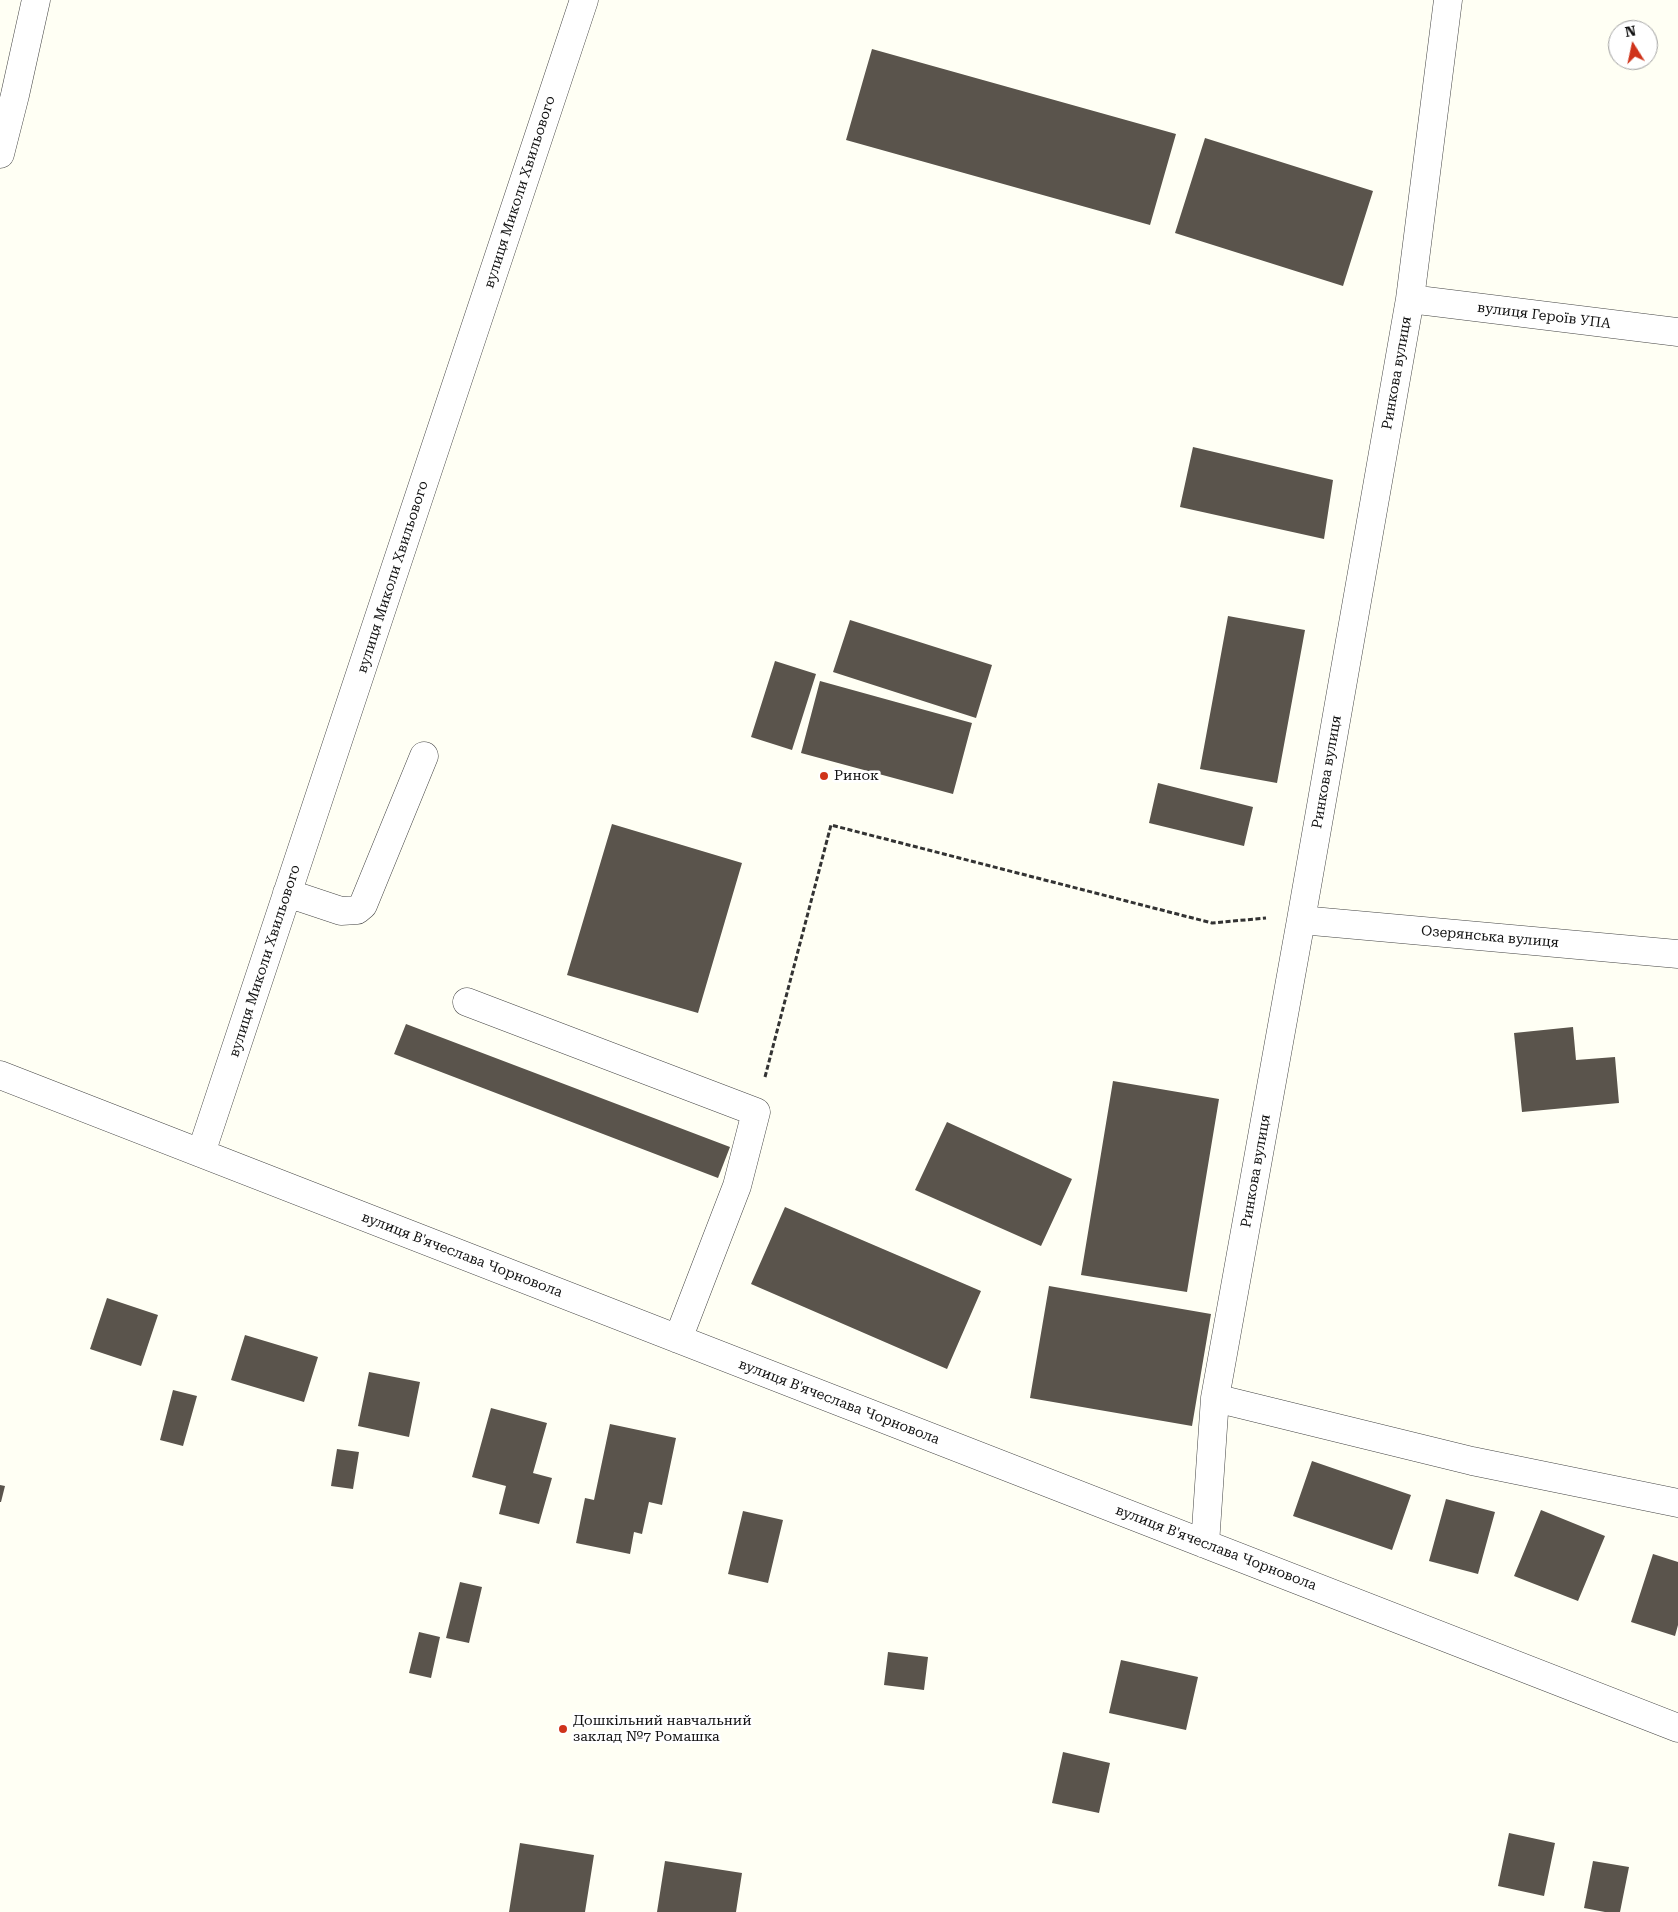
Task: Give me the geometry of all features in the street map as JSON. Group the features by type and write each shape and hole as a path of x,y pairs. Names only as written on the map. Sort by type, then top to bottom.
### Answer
{"street":[{"path":"0,154 8,94 36,0"},
{"name":"вулиця Миколи Хвильового","path":"201,1154 584,0"},
{"name":"Ринкова вулиця","path":"1205,1544 1215,1398 1410,299 1448,0"},
{"name":"вулиця Героїв УПА","path":"1410,299 1678,332"},
{"path":"288,893 341,911 357,910 363,905 424,756"},
{"name":"Озерянська вулиця","path":"1301,920 1678,954"},
{"path":"467,1002 756,1112 737,1186 678,1339"},
{"name":"вулиця В'ячеслава Чорновола","path":"0,1075 1678,1728"},
{"path":"1215,1398 1472,1461 1678,1503"}],"path":[{"path":"756,1112 830,825 1212,923 1272,917 1301,920"}],"building":[{"path":"872,49 1176,134 1150,225 846,140"},
{"path":"1205,138 1373,191 1343,286 1175,233"},
{"path":"1193,447 1333,480 1324,539 1180,507"},
{"path":"1228,616 1305,630 1277,783 1200,769"},
{"path":"850,620 992,665 976,718 833,672"},
{"path":"775,661 816,674 792,750 751,737"},
{"path":"820,681 972,723 953,794 801,753"},
{"path":"1158,783 1253,807 1244,846 1149,823"},
{"path":"612,824 742,863 698,1013 567,975"},
{"path":"406,1024 730,1147 718,1178 394,1054"},
{"path":"1573,1027 1576,1060 1615,1057 1619,1103 1522,1112 1514,1033"},
{"path":"1113,1081 1219,1099 1187,1292 1081,1275"},
{"path":"947,1122 1072,1179 1041,1246 915,1190"},
{"path":"785,1207 981,1291 947,1369 751,1284"},
{"path":"1049,1286 1211,1314 1192,1426 1030,1398"},
{"path":"107,1298 158,1315 141,1366 90,1349"},
{"path":"245,1335 318,1357 304,1402 231,1380"},
{"path":"369,1372 420,1382 409,1437 358,1426"},
{"path":"173,1390 197,1396 183,1446 160,1440"},
{"path":"491,1408 547,1423 533,1473 552,1478 539,1524 499,1514 506,1486 472,1477"},
{"path":"610,1424 676,1438 662,1505 649,1502 642,1534 634,1532 630,1554 576,1543 585,1498 594,1500"},
{"path":"337,1449 359,1452 353,1489 331,1486"},
{"path":"1312,1461 1411,1495 1392,1550 1293,1516"},
{"path":"0,1485 5,1486 1,1502 0,1502"},
{"path":"1446,1499 1495,1512 1478,1574 1429,1561"},
{"path":"1541,1510 1605,1536 1578,1601 1514,1576"},
{"path":"743,1511 783,1520 768,1583 728,1574"},
{"path":"1653,1554 1678,1562 1678,1625 1675,1636 1631,1622"},
{"path":"460,1582 482,1587 469,1643 446,1638"},
{"path":"419,1632 440,1637 431,1678 409,1673"},
{"path":"888,1652 928,1657 924,1690 884,1685"},
{"path":"1121,1660 1198,1677 1186,1730 1109,1713"},
{"path":"1063,1752 1110,1763 1099,1813 1052,1803"},
{"path":"1509,1833 1555,1843 1544,1896 1498,1886"},
{"path":"520,1843 594,1855 585,1912 509,1912"},
{"path":"665,1861 742,1873 736,1912 657,1912"},
{"path":"1593,1861 1629,1867 1620,1912 1605,1912 1584,1908"}],"place":[{"name":"Ринок","path":"824,776"},
{"name":"Дошкільний навчальний заклад №7 Ромашка","path":"563,1729"}]}
